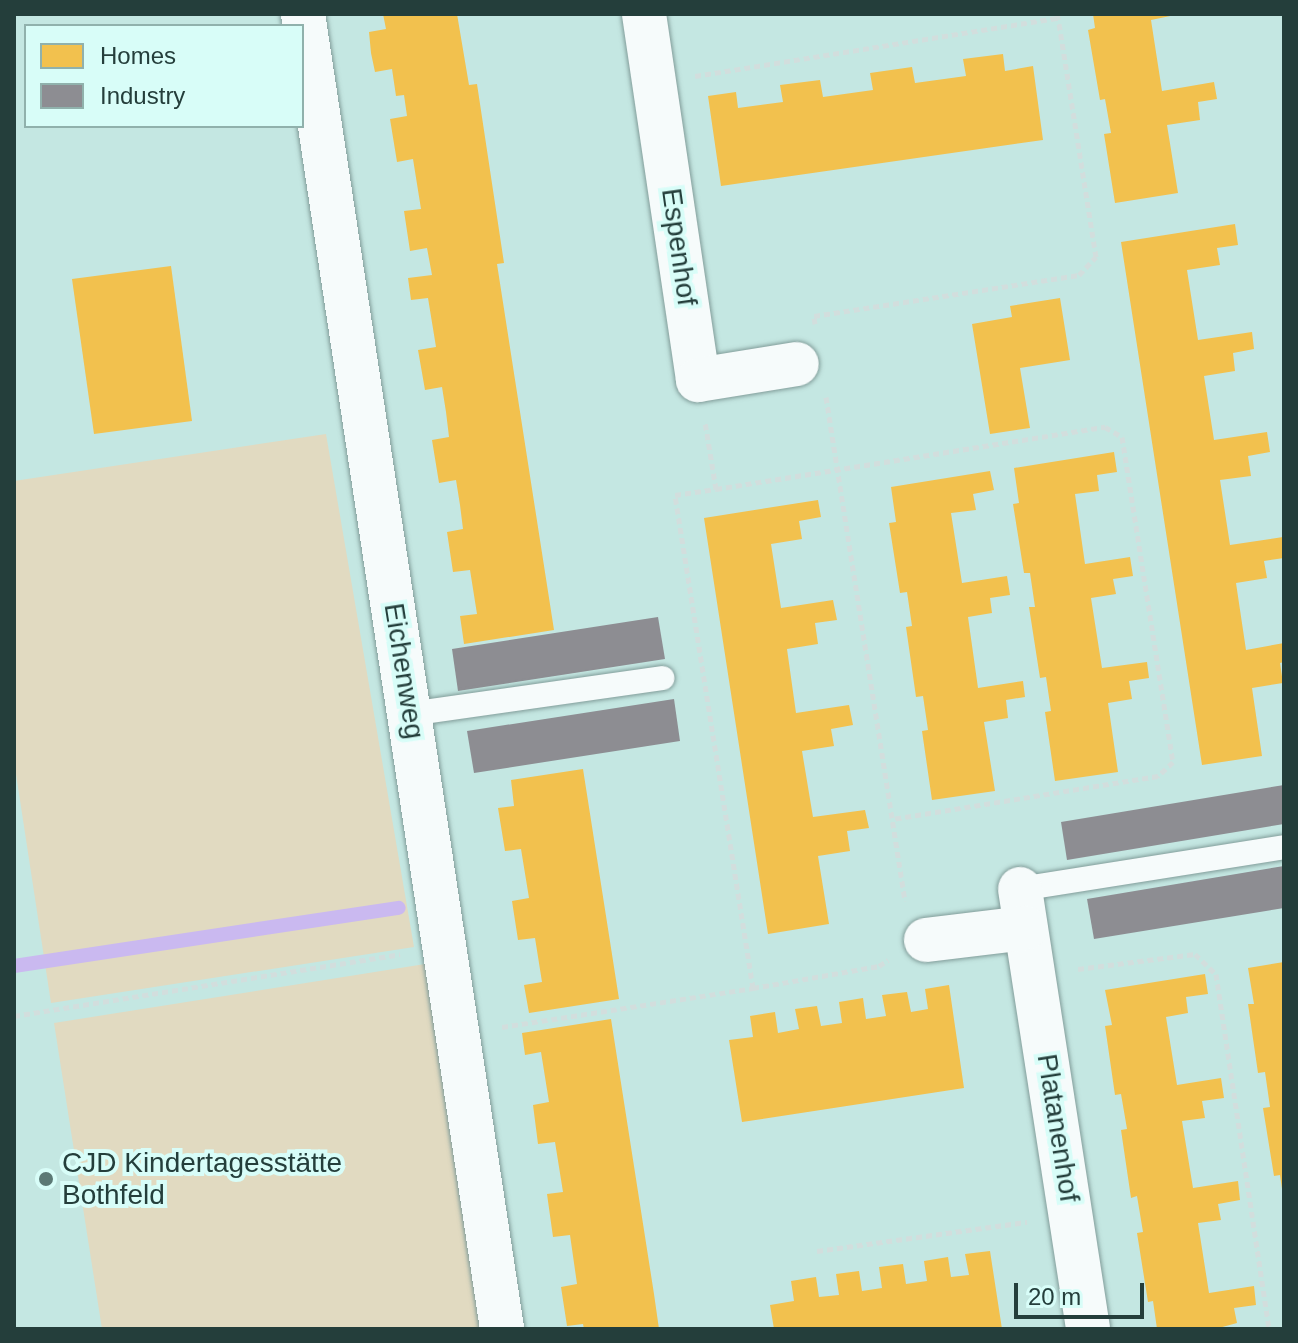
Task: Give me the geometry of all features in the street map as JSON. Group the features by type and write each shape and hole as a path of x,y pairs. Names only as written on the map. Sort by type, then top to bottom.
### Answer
{"street":[{"name":"Eichenweg","path":"303,14 502,1329"},
{"name":"Espenhof","path":"644,14 698,380"},
{"path":"698,380 813,361"},
{"path":"919,942 1022,909"},
{"name":"Platanenhof","path":"1022,909 1088,1329"}],"lane":[{"path":"410,714 662,678"},
{"path":"1022,909 1284,847"}],"path":[{"path":"458,1034 879,966 919,942 892,819 838,469 813,361 814,316 1079,275 1096,257 1057,16 654,82"},
{"path":"698,380 716,489"},
{"path":"753,988 675,495 1105,427 1122,437 1173,762 1158,776 892,819"},
{"path":"14,1016 446,947"},
{"path":"1033,975 1195,954 1216,974 1269,1329"},
{"path":"817,1251 1072,1216"}],"shaded area":[{"path":"326,434 414,947 51,1003 14,761 14,481"},
{"path":"425,964 482,1329 102,1329 54,1023"}],"building: Homes":[{"path":"383,14 457,14 469,85 477,84 504,263 497,264 554,630 464,644 460,616 477,614 470,570 453,572 447,532 463,529 456,480 439,483 432,440 449,437 442,387 425,390 418,350 436,347 428,298 411,300 408,278 432,275 427,248 410,251 404,211 421,209 413,159 397,162 390,119 407,116 404,95 396,96 392,69 375,72 371,53 369,32 386,29"},
{"path":"1093,14 1180,14 1151,20 1162,91 1214,82 1217,99 1198,102 1200,120 1167,125 1178,193 1115,203 1104,134 1111,133 1105,99 1100,100 1088,30 1095,28"},
{"path":"1003,54 1005,71 1033,66 1043,140 721,186 708,96 736,92 738,108 783,102 780,85 820,80 823,97 873,90 870,73 912,67 915,83 966,76 963,59"},
{"path":"1235,224 1238,245 1217,248 1220,265 1187,270 1198,340 1252,332 1254,349 1233,353 1235,371 1204,376 1214,440 1267,432 1270,452 1248,456 1251,476 1220,480 1230,545 1283,537 1284,558 1264,561 1267,578 1236,583 1246,650 1284,643 1284,662 1280,663 1283,683 1252,688 1262,756 1202,765 1121,242"},
{"path":"171,266 192,421 94,434 72,279"},
{"path":"1060,298 1070,360 1020,368 1030,428 990,434 972,324 1012,317 1010,306"},
{"path":"1114,452 1117,472 1097,475 1099,491 1075,494 1085,564 1130,557 1133,576 1113,579 1116,594 1091,598 1102,668 1147,662 1149,678 1129,681 1132,699 1108,703 1118,772 1055,781 1045,712 1051,711 1046,677 1040,678 1029,607 1035,607 1030,573 1024,573 1013,504 1019,503 1014,468"},
{"path":"990,471 994,490 973,494 976,510 951,513 962,583 1007,576 1010,595 990,598 992,613 968,617 978,688 1023,681 1025,697 1006,700 1008,718 984,722 995,791 932,800 922,731 928,730 923,696 916,697 906,627 912,626 907,592 900,593 889,523 896,522 891,487"},
{"path":"818,500 821,517 799,521 802,539 771,544 781,608 833,600 837,620 815,623 818,644 787,649 796,713 849,705 853,725 831,729 834,746 802,751 813,817 865,810 869,828 847,831 850,851 818,856 829,924 768,934 704,518"},
{"path":"583,769 619,999 529,1013 524,985 542,982 535,938 518,940 512,901 529,898 521,849 505,851 498,808 514,806 511,780"},
{"path":"1284,962 1282,1189 1280,1175 1274,1176 1263,1108 1270,1107 1265,1072 1258,1073 1248,1004 1254,1004 1248,968"},
{"path":"1205,974 1208,994 1186,997 1188,1013 1166,1017 1177,1085 1221,1078 1224,1098 1202,1101 1205,1118 1182,1121 1193,1188 1238,1181 1240,1200 1218,1204 1221,1220 1198,1223 1209,1293 1254,1286 1256,1305 1234,1308 1237,1323 1215,1329 1157,1329 1153,1301 1148,1302 1137,1233 1143,1232 1137,1196 1131,1198 1121,1130 1127,1129 1121,1094 1115,1095 1105,1026 1112,1025 1105,990"},
{"path":"949,985 964,1088 742,1122 729,1040 753,1037 750,1016 775,1012 778,1033 799,1029 795,1009 817,1006 821,1026 842,1023 839,1002 863,998 866,1019 886,1016 882,995 907,992 911,1012 928,1009 925,989"},
{"path":"611,1019 659,1329 584,1329 583,1324 567,1326 561,1287 577,1284 570,1235 553,1237 547,1194 563,1192 555,1142 538,1144 533,1105 549,1102 541,1052 525,1055 522,1033"},
{"path":"990,1251 1002,1329 774,1329 770,1305 794,1301 791,1281 816,1277 819,1297 839,1295 836,1274 859,1271 862,1291 882,1288 879,1267 903,1264 906,1284 927,1281 924,1261 948,1257 951,1277 969,1275 965,1254"}],"building: Industry":[{"path":"658,617 665,659 458,691 452,649"},
{"path":"674,699 680,741 474,773 467,731"},
{"path":"1284,785 1284,824 1067,860 1061,822"},
{"path":"1284,866 1284,908 1094,939 1087,899"}],"waterway":[{"path":"14,966 399,908"}],"place":[{"name":"CJD Kindertagesstätte Bothfeld","path":"46,1179"}]}
